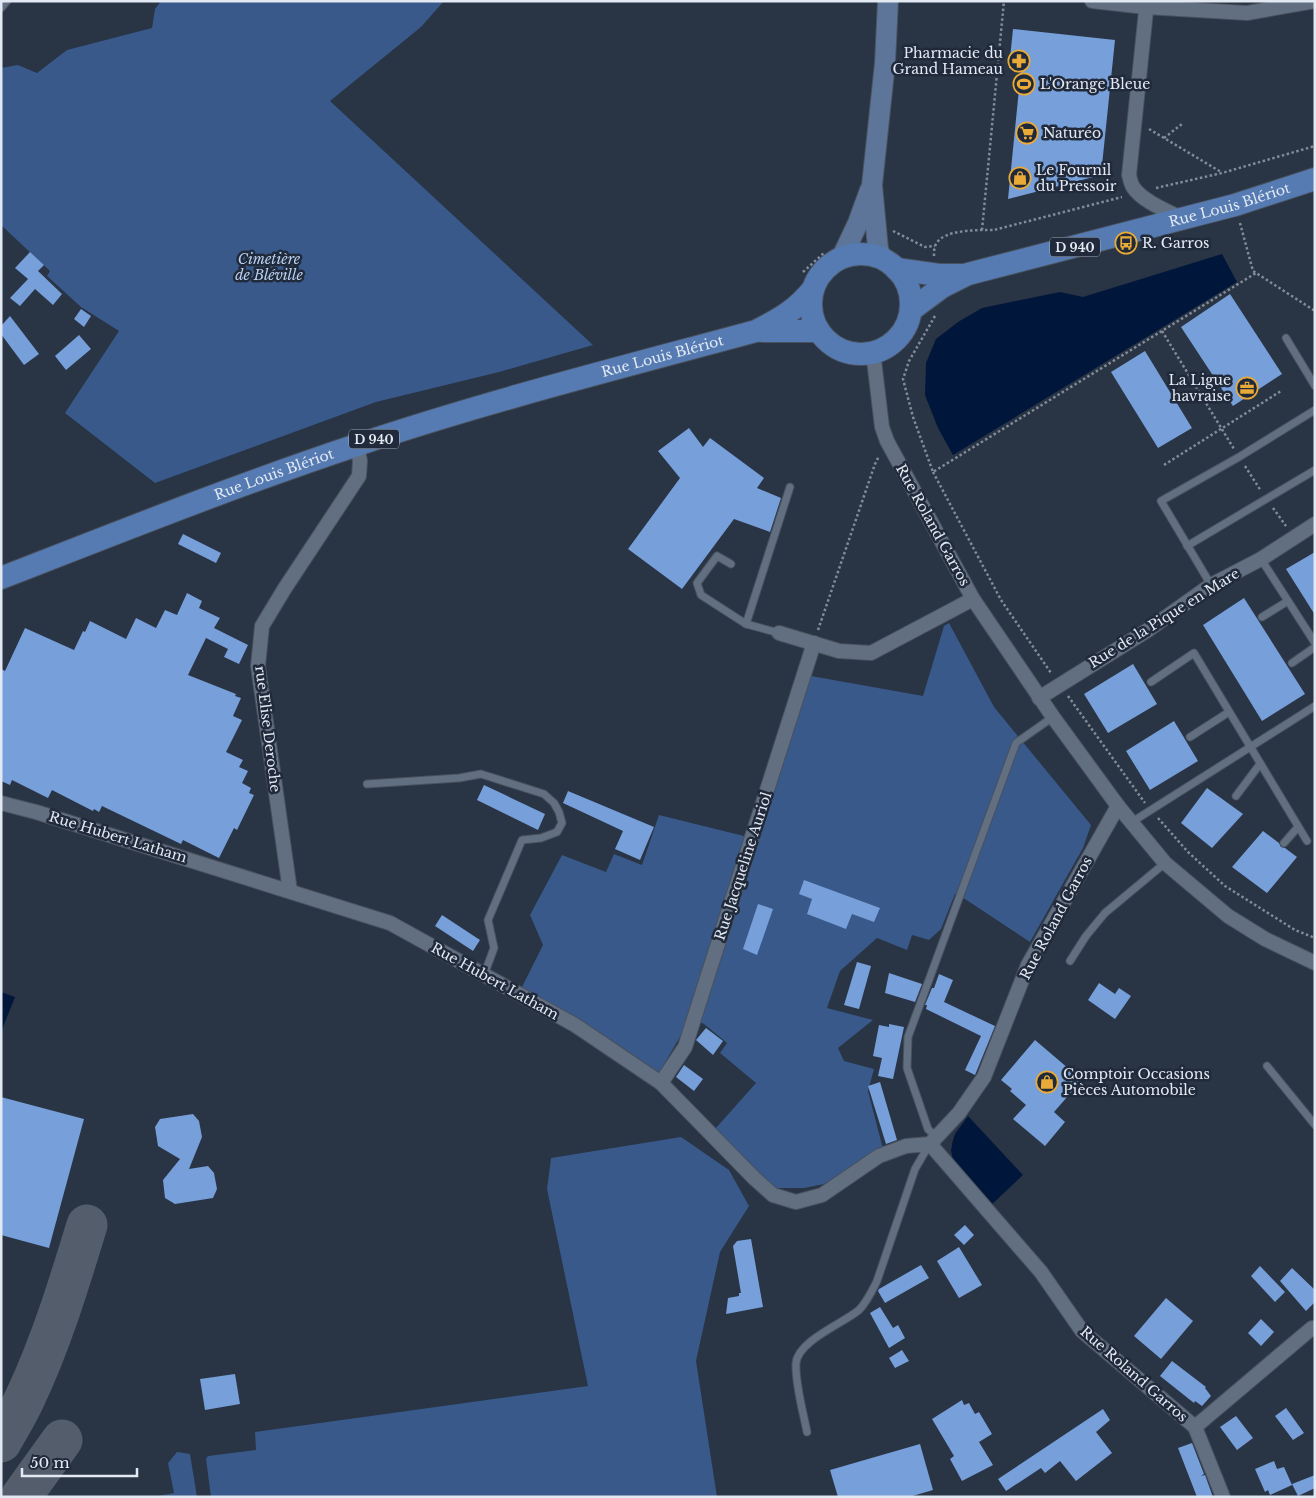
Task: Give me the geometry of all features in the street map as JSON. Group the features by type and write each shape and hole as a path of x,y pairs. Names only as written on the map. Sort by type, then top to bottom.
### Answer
{"main road":[{"path":"888,1 885,63 872,185 878,248 889,264 903,278 908,288 910,310 908,322 894,341 884,348 873,352 858,354 843,350 829,343 819,331 813,317 811,303 814,289 820,276 829,266 841,259 854,255 869,255 889,264"},
{"name":"Rue Louis Blériot","path":"910,310 942,287 968,274 1234,205 1315,178"},
{"path":"841,259 858,223 872,185"},
{"name":"Rue Louis Blériot","path":"889,264 939,275 968,274"},
{"name":"Rue Louis Blériot","path":"1,578 163,515 357,445 478,407 756,331 787,315 802,303 814,289"},
{"name":"Rue Louis Blériot","path":"756,331 819,331"}],"street":[{"path":"1092,1 1246,13 1315,1"},
{"path":"1147,4 1129,176 1132,186 1157,206 1181,218"},
{"name":"Rue Roland Garros","path":"873,352 882,427 887,441 974,600 1053,717 1118,806 1028,965 984,1077 959,1113 933,1141 1041,1272 1082,1331 1195,1427 1223,1497"},
{"name":"rue Elise Deroche","path":"290,891 259,676 258,666 262,626 284,588 359,476 360,461 357,445"},
{"name":"Rue de la Pique en Mare","path":"1040,698 1059,684 1148,630 1211,585 1261,559 1315,524"},
{"path":"779,633 839,651 871,653 974,600"},
{"name":"Rue Jacqueline Auriol","path":"660,1083 685,1047 814,643"},
{"name":"Rue Hubert Latham","path":"1,803 36,812 390,922 575,1025 660,1083 773,1195 796,1202 822,1195 879,1156 906,1146 933,1141"},
{"path":"1118,806 1165,863 1228,916 1265,939 1315,963"},
{"name":"Rue Roland Garros","path":"1195,1427 1312,1328"}],"lane":[{"path":"1,8 7,1"},
{"path":"1286,338 1315,386"},
{"path":"1211,585 1161,501 1239,457 1315,410"},
{"path":"1187,546 1315,470"},
{"path":"746,624 790,487"},
{"path":"730,564 717,556 697,583 701,595 746,624 779,633"},
{"path":"1261,559 1315,643"},
{"path":"1262,617 1288,601"},
{"path":"1292,663 1315,647"},
{"path":"1151,682 1194,653 1307,841"},
{"path":"1132,822 1315,706"},
{"path":"1190,737 1229,712"},
{"path":"807,1432 796,1373 796,1361 800,1351 807,1344 854,1313 869,1297 877,1281 915,1169 933,1141 906,1068 908,1037 1016,743 1053,717"},
{"path":"1236,796 1260,764"},
{"path":"367,784 459,778 481,774 544,794 554,803 562,823 557,832 541,838 522,840 488,920 494,948 484,975"},
{"path":"1284,843 1298,827"},
{"path":"1070,961 1086,936 1105,913 1165,863"},
{"path":"1267,1066 1315,1125"}],"path":[{"path":"982,230 1004,1"},
{"path":"1134,120 1222,173"},
{"path":"1164,138 1182,124"},
{"path":"1152,190 1222,173 1315,146"},
{"path":"933,263 935,246 947,234 994,230 1131,195"},
{"path":"1234,205 1253,271 1315,311"},
{"path":"933,472 1256,273"},
{"path":"937,313 910,361 903,379 912,417 933,472 1001,600 1059,684 1151,810 1188,852 1225,886 1295,930 1315,938"},
{"path":"1162,331 1239,457 1266,499 1294,537"},
{"path":"1164,465 1281,391"},
{"path":"814,643 874,464 887,441"}],"green space":[{"name":"Cimetière de Bléville","path":"161,1 444,1 421,27 330,101 593,345 499,372 376,402 155,483 65,413 119,331 81,307 47,276 50,271 1,225 1,68 18,65 37,73 67,50 152,28 155,9"},
{"path":"949,623 994,707 1091,825 1083,848 1030,942 955,894 941,929 929,940 912,935 907,950 877,938 840,971 827,1008 873,1020 838,1048 844,1061 874,1069 868,1091 883,1149 824,1184 804,1188 774,1188 759,1176 715,1129 756,1083 720,1053 727,1043 704,1024 691,1018 659,1073 522,987 543,945 530,915 562,855 606,872 614,854 642,865 659,815 744,836 811,676 923,696 944,626"},
{"path":"681,1137 729,1170 749,1206 720,1252 696,1361 717,1497 211,1497 206,1459 208,1456 256,1450 255,1432 588,1386 547,1189 551,1158"},
{"path":"177,1452 190,1454 197,1497 153,1497 174,1493 168,1463"}],"shaded area":[{"path":"1222,254 1237,282 953,455 938,428 925,395 926,363 936,339 958,322 982,308 1060,292 1083,297"},
{"path":"1,992 15,997 1,1032"},
{"path":"968,1116 1023,1175 989,1207 953,1161 951,1150 955,1134"}],"building":[{"path":"1013,29 1115,40 1101,175 1008,199 1021,69 1009,68"},
{"path":"30,252 44,265 38,271 62,294 53,305 35,289 20,306 10,298 28,279 15,268"},
{"path":"1230,294 1282,374 1233,406 1181,327"},
{"path":"81,309 91,316 84,327 74,319"},
{"path":"10,316 39,354 24,365 1,334 1,326"},
{"path":"79,335 91,349 66,370 55,356"},
{"path":"1145,351 1192,428 1158,448 1111,372"},
{"path":"689,428 703,447 710,438 764,478 757,488 781,498 770,532 734,519 682,589 628,549 680,478 658,451"},
{"path":"183,534 221,553 216,563 178,544"},
{"path":"1315,552 1315,615 1286,569"},
{"path":"187,593 202,601 199,608 220,618 214,628 248,645 239,664 224,657 228,649 206,638 188,675 236,694 235,696 241,698 233,716 242,720 226,752 243,760 239,767 248,771 242,783 251,788 249,793 254,795 237,830 234,828 219,858 183,840 181,844 102,806 99,812 94,809 93,811 52,790 48,798 12,780 10,785 1,781 1,669 5,671 25,628 74,650 90,621 126,639 136,618 156,628 165,610 177,615"},
{"path":"1244,598 1305,694 1262,721 1203,625"},
{"path":"1133,664 1157,704 1108,733 1084,694"},
{"path":"1174,721 1198,761 1150,790 1126,751"},
{"path":"484,785 545,814 538,830 477,800"},
{"path":"1207,788 1243,814 1212,848 1181,823"},
{"path":"568,791 654,827 640,860 615,849 623,831 563,803"},
{"path":"1263,831 1279,843 1281,847 1297,857 1267,893 1232,867"},
{"path":"804,880 880,908 874,922 852,914 846,929 807,914 812,899 799,894"},
{"path":"758,904 773,909 757,955 743,949"},
{"path":"442,915 480,940 473,951 435,926"},
{"path":"857,962 871,966 859,1009 844,1005"},
{"path":"889,973 922,984 915,1002 885,993"},
{"path":"939,974 953,980 944,1002 995,1026 975,1075 965,1070 981,1036 926,1009 927,1005 925,1005"},
{"path":"1099,983 1115,994 1119,988 1131,996 1115,1019 1088,1000"},
{"path":"889,1024 904,1027 893,1079 878,1076 882,1058 873,1056 879,1025 889,1027"},
{"path":"706,1028 723,1041 713,1055 696,1040"},
{"path":"1035,1040 1082,1080 1054,1112 1065,1122 1045,1146 1013,1119 1026,1105 1001,1080"},
{"path":"684,1065 703,1079 694,1091 676,1077"},
{"path":"880,1082 897,1140 886,1144 868,1086"},
{"path":"1,1097 84,1119 49,1248 1,1235"},
{"path":"193,1114 199,1121 202,1137 189,1169 208,1166 214,1173 217,1189 213,1198 175,1204 165,1198 163,1180 180,1159 158,1146 155,1127 160,1119"},
{"path":"965,1225 974,1235 964,1245 954,1235"},
{"path":"751,1239 763,1307 726,1314 728,1298 739,1296 739,1293 741,1293 733,1246 737,1241"},
{"path":"959,1247 982,1285 959,1298 937,1261"},
{"path":"921,1265 929,1278 885,1303 878,1291 879,1289"},
{"path":"1260,1266 1285,1292 1275,1302 1251,1276"},
{"path":"1292,1268 1315,1290 1315,1302 1306,1311 1280,1281"},
{"path":"1166,1298 1193,1321 1161,1359 1134,1336"},
{"path":"880,1307 893,1328 898,1325 905,1338 889,1348 870,1313"},
{"path":"1261,1319 1274,1332 1261,1346 1248,1333"},
{"path":"902,1350 909,1361 895,1368 889,1358"},
{"path":"1172,1361 1206,1387 1211,1396 1202,1406 1195,1401 1194,1403 1160,1376"},
{"path":"235,1374 240,1404 205,1410 200,1379"},
{"path":"962,1400 964,1405 969,1403 975,1414 979,1412 992,1434 979,1442 993,1465 962,1481 950,1459 954,1456 932,1419"},
{"path":"1286,1408 1304,1433 1293,1440 1275,1416"},
{"path":"1103,1409 1110,1420 1096,1432 1112,1453 1076,1481 1060,1461 1045,1473 1041,1468 1006,1491 998,1479"},
{"path":"1236,1416 1253,1438 1237,1450 1220,1427"},
{"path":"1192,1443 1204,1474 1201,1476 1205,1475 1213,1497 1197,1497 1178,1448"},
{"path":"920,1444 933,1490 909,1497 838,1497 830,1470"},
{"path":"1274,1461 1277,1469 1284,1467 1292,1485 1270,1495 1268,1490 1265,1492 1255,1469"},
{"path":"1315,1475 1315,1488 1298,1496 1292,1484"}],"taxiway":[{"path":"1,1442 22,1404 43,1356 87,1225"},
{"path":"21,1497 62,1440"}],"place":[{"name":"Pharmacie du Grand Hameau","path":"1019,61"},
{"name":"L'Orange Bleue","path":"1024,84"},
{"name":"Naturéo","path":"1027,133"},
{"name":"Le Fournil du Pressoir","path":"1020,178"},
{"name":"R. Garros","path":"1126,243"},
{"name":"La Ligue havraise","path":"1247,388"},
{"name":"Comptoir Occasions Pièces Automobile","path":"1047,1082"}]}
